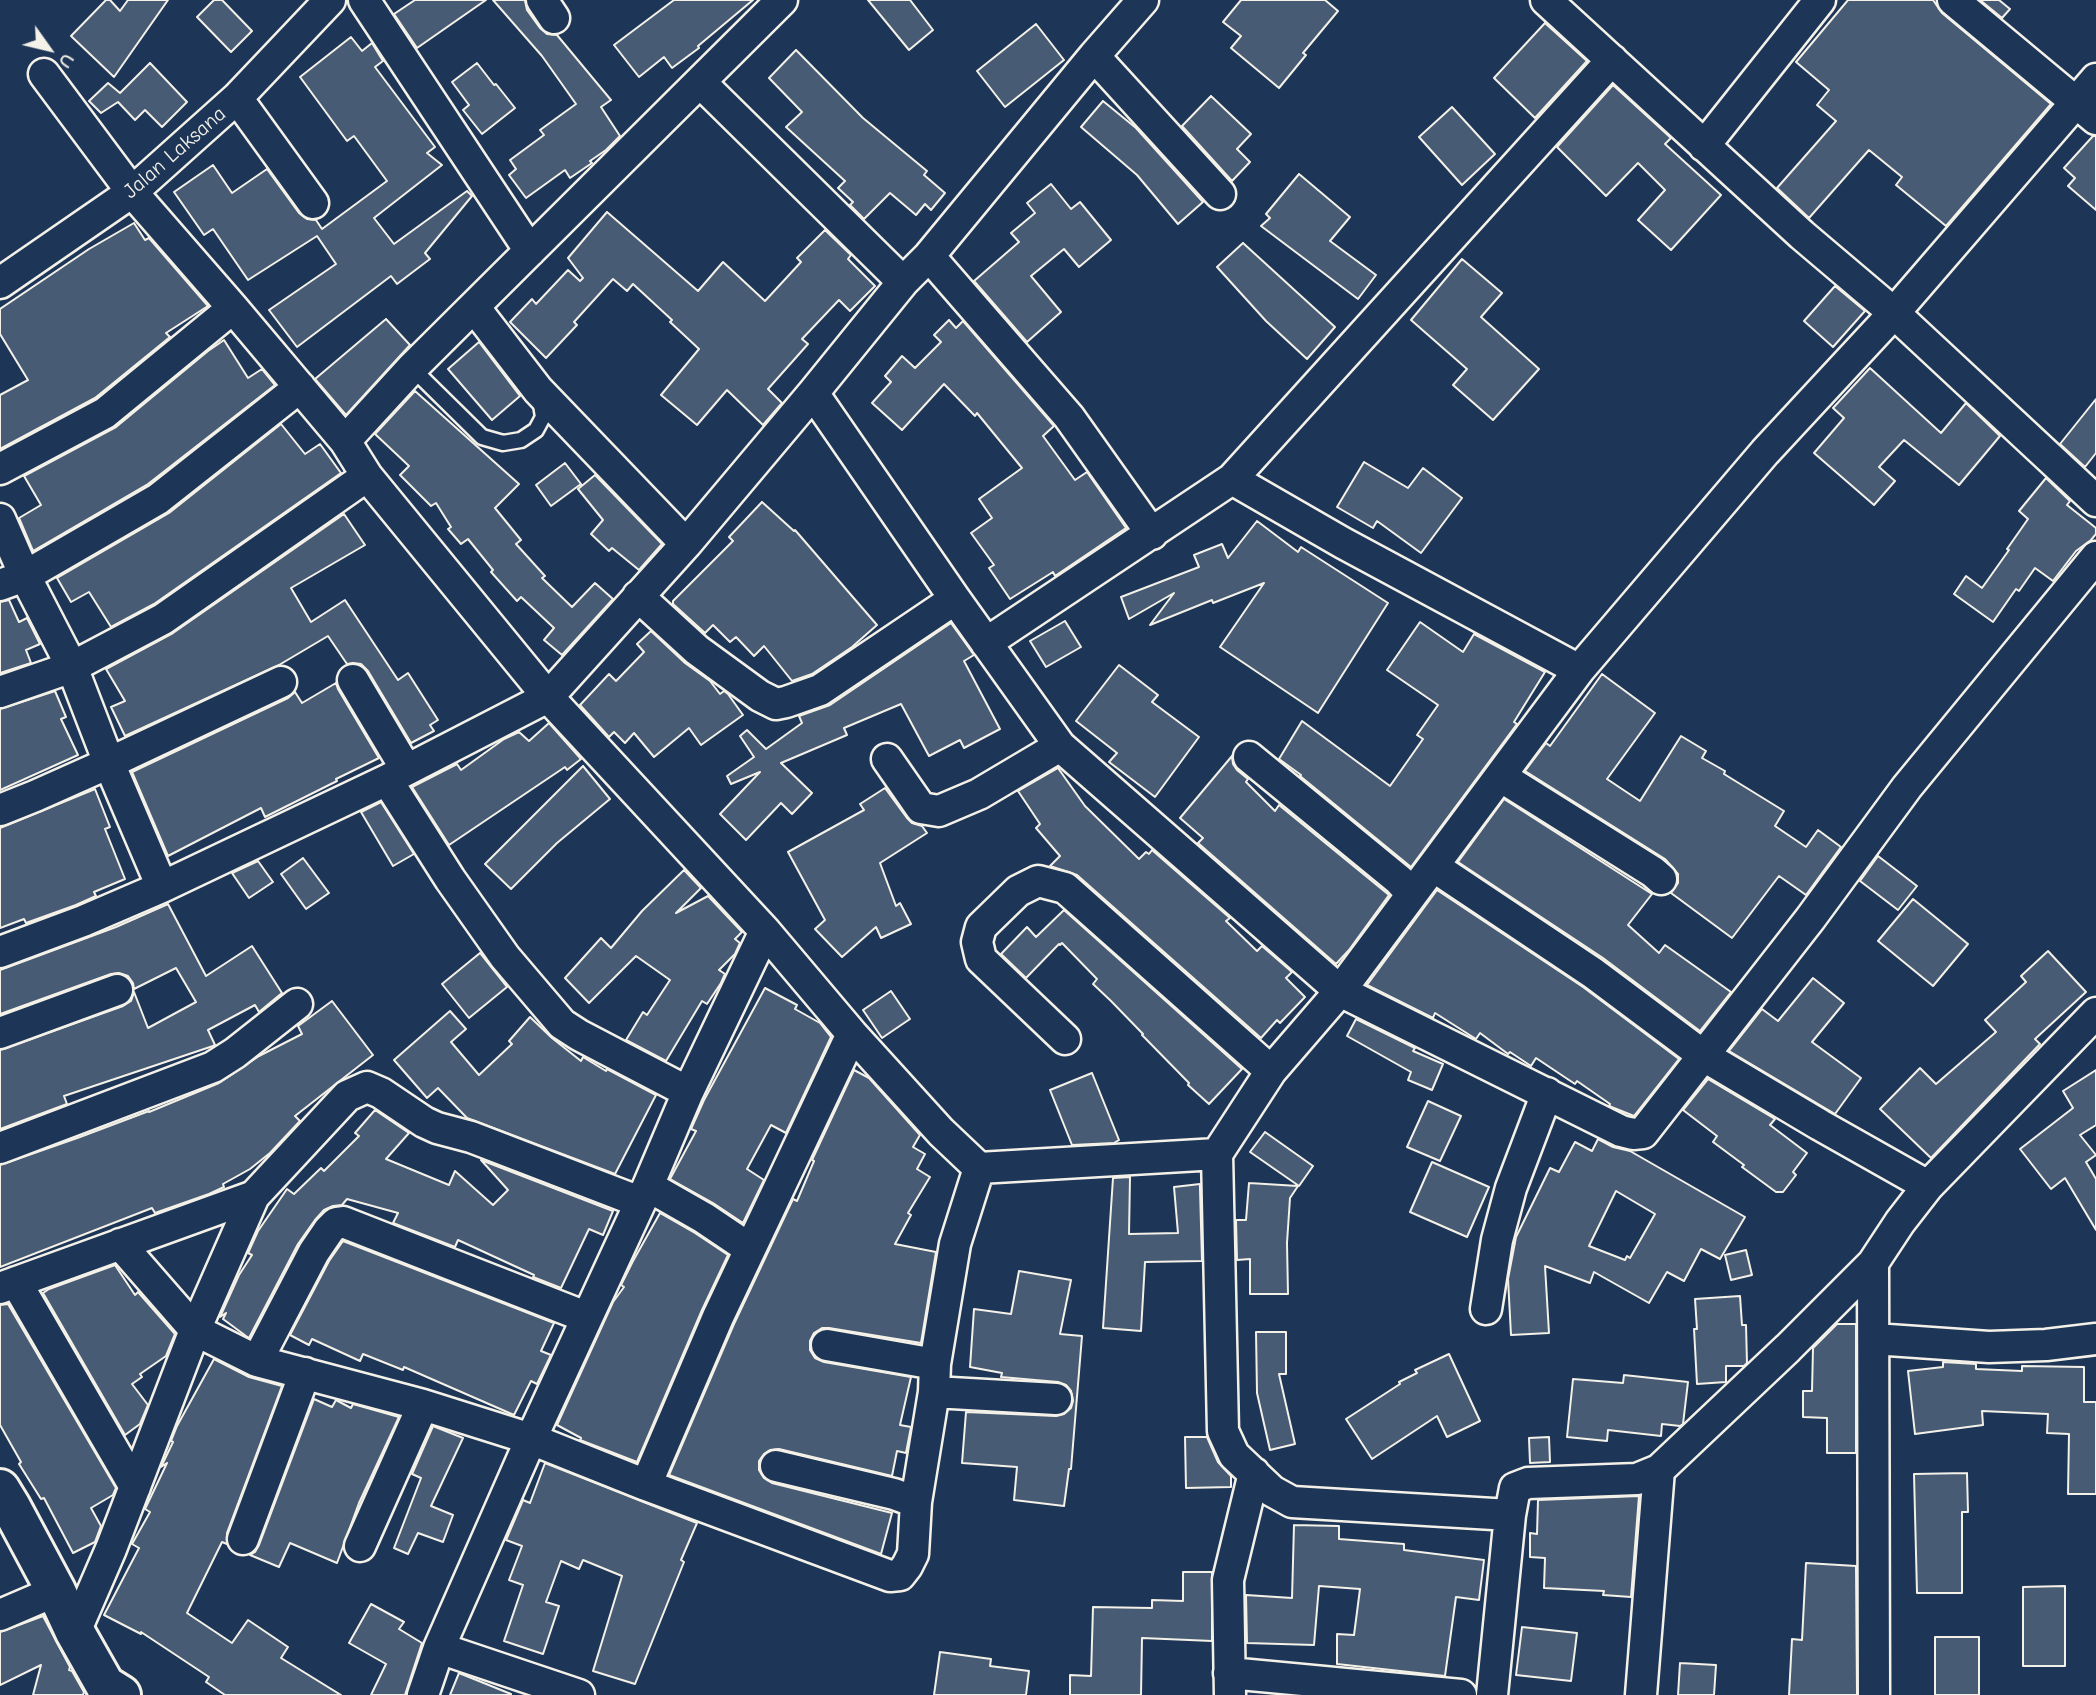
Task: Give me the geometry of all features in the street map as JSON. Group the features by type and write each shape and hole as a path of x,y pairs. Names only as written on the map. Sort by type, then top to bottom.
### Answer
{"street":[{"name":"Jalan Laksana","path":"0,283 132,192 237,98 330,0"},
{"path":"364,0 530,251"},
{"path":"345,441 412,368 782,0"},
{"path":"0,952 83,921 162,887 397,775 548,697 685,544 1143,0"},
{"path":"1546,0 1802,235 1894,313 2096,501"},
{"path":"1704,146 1820,0"},
{"path":"1953,0 2086,110"},
{"path":"1094,56 1220,194"},
{"path":"986,643 1232,479 1612,61"},
{"path":"44,74 132,192 345,441 368,477 548,697 765,931 852,1034 941,1132 979,1168 1217,1154"},
{"path":"1510,1515 1292,1502 1272,1490 1234,1455 1223,1431 1217,1154 1272,1071 1340,991 1579,670 1765,452 2086,110 2096,79"},
{"path":"700,82 903,282"},
{"path":"237,98 313,203"},
{"path":"929,256 1069,417 1152,534"},
{"path":"474,307 538,390 685,544"},
{"path":"0,469 105,413 233,308"},
{"path":"13,580 158,499 300,387"},
{"path":"813,393 954,599 1060,746 1340,991 1621,1131 1633,1134 1643,1133 1810,919 1907,787 2096,557"},
{"path":"0,692 72,667 163,619 368,477"},
{"path":"1232,479 1343,543 1579,670"},
{"path":"0,519 13,580 72,667 109,763 162,887"},
{"path":"638,596 697,650 760,696 776,704 820,690 954,599"},
{"path":"353,680 450,879 505,957 562,1024 688,1092"},
{"path":"0,810 109,763 281,682"},
{"path":"887,759 921,808 940,811 979,794 1060,746"},
{"path":"1249,757 1399,880 1411,893"},
{"path":"1500,776 1661,879"},
{"path":"1433,866 1593,973 1704,1056 1928,1186"},
{"path":"1065,1039 981,958 977,942 981,927 1017,891 1038,881 1065,888 1272,1071"},
{"path":"424,1695 439,1648 531,1439 688,1092 765,931"},
{"path":"0,1033 117,990"},
{"path":"0,1148 213,1067 297,1004"},
{"path":"1492,1695 1515,1488 1528,1483 1637,1479 1660,1470 1873,1263 1928,1186 2096,1013"},
{"path":"646,1485 718,1317 852,1034"},
{"path":"75,1632 111,1549 194,1330 254,1196 347,1096 367,1087 437,1128 644,1194 704,1218 750,1249"},
{"path":"1486,1309 1497,1240 1511,1188 1547,1093"},
{"path":"120,1244 194,1330 257,1361 423,1405 531,1439 890,1576 900,1575 913,1554 916,1502 955,1244 979,1168"},
{"path":"135,1487 8,1285 254,1196"},
{"path":"257,1361 314,1252 329,1230 336,1223 343,1222 586,1317"},
{"path":"1873,1263 1874,1695"},
{"path":"1874,1339 1989,1347 2046,1345 2096,1339"},
{"path":"827,1345 934,1378 1056,1399"},
{"path":"243,1539 305,1373"},
{"path":"360,1546 423,1405"},
{"path":"776,1466 894,1494 916,1502"},
{"path":"1641,1695 1660,1470"},
{"path":"1254,1473 1228,1580 1230,1684 1461,1695"},
{"path":"0,1489 56,1591 75,1632 110,1692"},
{"path":"0,1615 56,1591"},
{"path":"439,1648 579,1695"}],"lane":[{"path":"412,368 482,437 503,443 521,440 536,430 543,417 538,390"}],"building":[{"path":"106,0 110,0 120,11 128,0 168,0 114,77 71,36"},
{"path":"214,0 222,0 252,31 231,52 197,17"},
{"path":"415,0 486,0 417,48 394,14"},
{"path":"493,0 525,0 527,10 540,28 547,34 557,35 611,100 601,107 620,136 590,161 592,163 570,178 565,170 526,198 509,175 516,169 510,160 544,135 540,130 576,104 542,56"},
{"path":"674,0 753,0 672,68 664,57 639,77 614,45"},
{"path":"868,0 910,0 933,30 909,50"},
{"path":"1241,0 1325,0 1338,11 1303,53 1306,55 1279,88 1231,48 1241,36 1223,22"},
{"path":"1848,0 1933,0 1942,13 2051,104 1946,226 1896,185 1902,177 1869,150 1809,218 1777,188 1836,121 1817,105 1829,90 1796,62"},
{"path":"1980,0 1999,0 2010,9 2002,18"},
{"path":"1545,23 1587,61 1535,118 1494,78"},
{"path":"1036,24 1064,60 1005,107 977,71"},
{"path":"351,37 362,51 372,43 383,61 375,67 435,147 427,153 442,165 374,218 394,244 467,191 472,196 425,253 430,259 397,284 391,276 297,347 269,310 336,264 317,236 248,280 213,229 204,235 174,192 213,165 232,193 267,169 299,213 307,219 316,220 322,229 387,181 354,136 347,141 300,77"},
{"path":"796,50 863,118 927,171 924,175 945,193 931,210 925,204 916,215 890,193 864,219 850,205 853,202 838,188 845,181 786,127 802,112 769,78"},
{"path":"150,63 187,102 162,127 145,110 135,120 118,102 101,113 89,101 108,83 120,93"},
{"path":"477,63 515,108 482,134 463,110 469,105 452,82"},
{"path":"1613,85 1671,138 1665,144 1721,195 1671,250 1638,220 1665,190 1638,163 1606,196 1557,147"},
{"path":"1211,96 1251,134 1237,149 1250,162 1232,181 1182,126"},
{"path":"1103,101 1136,128 1203,202 1178,224 1137,175 1081,127"},
{"path":"1452,107 1495,154 1462,185 1419,137"},
{"path":"2093,136 2096,136 2096,210 2068,186 2075,178 2064,168"},
{"path":"1299,174 1350,217 1330,241 1376,275 1358,299 1261,226 1270,218 1266,214"},
{"path":"1051,184 1071,209 1080,202 1111,240 1079,267 1064,249 1031,276 1061,312 1027,342 974,281 1019,242 1011,233 1035,213 1027,203"},
{"path":"607,212 698,291 723,262 765,301 801,262 797,258 825,230 851,255 848,259 875,286 850,311 839,300 802,339 808,344 768,389 782,403 763,425 727,390 697,425 661,395 699,349 633,284 627,291 613,279 574,322 577,325 546,358 510,322 532,299 536,304 568,270 580,281 583,278 568,258"},
{"path":"134,223 145,240 149,238 208,306 166,333 170,337 95,398 0,449 0,395 28,380 0,334 0,309 89,249"},
{"path":"1243,243 1335,327 1307,359 1266,321 1217,267"},
{"path":"1462,259 1502,293 1481,317 1539,369 1493,420 1453,385 1467,369 1411,320"},
{"path":"1835,286 1865,311 1833,347 1804,321"},
{"path":"386,319 410,345 346,415 315,379"},
{"path":"949,320 956,328 963,321 1054,426 1043,436 1075,480 1087,472 1126,528 1055,576 1053,572 1010,599 989,568 994,565 971,533 992,518 979,499 1022,468 977,413 975,416 944,384 902,430 872,403 891,382 885,376 902,356 915,368 941,342 934,335"},
{"path":"224,340 248,378 262,369 275,385 148,484 33,551 19,518 41,505 24,476 116,427"},
{"path":"479,342 520,396 492,420 448,369"},
{"path":"1870,368 1941,433 1966,403 2000,436 1959,485 1904,440 1879,467 1895,481 1874,505 1814,453 1844,418 1833,408"},
{"path":"415,391 519,484 495,508 521,540 516,544 545,576 542,578 572,607 595,583 613,599 562,655 544,640 554,628 521,597 517,601 491,572 493,570 468,539 461,544 448,529 451,527 436,503 431,506 400,475 409,466 375,434"},
{"path":"2096,399 2096,453 2085,467 2060,444"},
{"path":"281,424 305,454 320,444 341,473 154,604 111,627 89,592 71,602 57,578 169,513"},
{"path":"1364,462 1408,488 1423,468 1462,498 1421,553 1377,521 1373,528 1337,507"},
{"path":"565,463 581,484 551,506 536,485"},
{"path":"595,475 662,544 639,570 612,548 609,551 591,534 603,520 578,489"},
{"path":"2046,478 2070,501 2067,505 2096,528 2096,534 2076,551 2053,581 2035,568 2019,591 2016,589 1993,622 1954,594 1966,576 1982,588 2028,519 2019,511"},
{"path":"762,502 795,530 877,625 852,647 812,674 792,681 764,646 754,656 736,637 730,642 713,625 705,633 673,604 733,541 729,537"},
{"path":"344,514 365,545 291,588 311,622 345,600 398,680 408,673 438,720 430,725 434,731 411,743 368,671 361,664 347,664 328,636 279,665 125,736 111,707 125,701 106,669 173,633"},
{"path":"1257,521 1298,552 1301,547 1388,603 1318,713 1220,647 1264,583 1150,625 1174,593 1129,619 1121,597 1199,567 1194,555 1222,544 1228,558"},
{"path":"9,600 19,622 27,618 40,644 26,650 31,663 0,673 0,602"},
{"path":"1065,621 1081,647 1046,667 1030,641"},
{"path":"1420,622 1463,652 1474,634 1545,672 1514,722 1517,724 1411,867 1279,759 1302,721 1390,786 1423,739 1417,735 1438,705 1387,670"},
{"path":"951,623 974,655 964,661 1000,729 964,748 960,740 929,756 901,704 844,728 847,735 781,763 812,793 792,814 781,803 746,840 720,814 760,772 731,784 727,776 754,757 740,736 747,730 766,749 802,723 799,716 830,705"},
{"path":"651,631 685,663 710,681 720,694 724,691 728,694 743,715 701,745 689,728 654,757 634,733 625,743 614,732 609,737 580,705 609,674 616,681 644,652 637,644"},
{"path":"1119,665 1158,695 1152,702 1199,737 1155,797 1109,762 1117,753 1076,721"},
{"path":"1602,674 1655,713 1607,779 1640,801 1681,736 1706,751 1702,758 1784,811 1775,826 1806,847 1818,830 1841,847 1806,895 1779,876 1732,938 1671,893 1678,883 1678,874 1665,859 1525,771 1546,743 1550,746"},
{"path":"336,683 379,758 265,817 261,808 168,856 132,772 288,698 295,692 302,703"},
{"path":"55,691 66,717 61,719 78,755 0,790 0,709"},
{"path":"549,723 581,759 449,845 412,787 457,764 461,770 504,739 519,732 529,741"},
{"path":"1232,756 1237,770 1248,779 1246,782 1275,811 1279,805 1389,895 1336,964 1198,843 1203,838 1180,818"},
{"path":"583,766 610,799 557,843 511,889 485,864"},
{"path":"1058,768 1085,806 1139,859 1152,850 1230,918 1226,921 1257,951 1262,946 1292,972 1286,978 1305,997 1280,1023 1277,1020 1261,1038 1077,875 1050,866 1060,856 1036,828 1040,824 1018,791"},
{"path":"885,788 907,818 922,826 927,833 880,863 896,906 900,903 911,924 881,938 876,927 842,957 815,929 825,920 788,852 864,810 860,804"},
{"path":"95,789 110,827 105,829 125,879 94,892 96,896 76,905 26,923 24,919 0,928 0,828"},
{"path":"1504,799 1652,894 1628,925 1659,953 1665,945 1731,992 1700,1031 1603,958 1458,862"},
{"path":"381,802 414,854 393,866 361,812"},
{"path":"1878,856 1917,886 1898,910 1860,881"},
{"path":"303,858 329,893 306,909 281,874"},
{"path":"258,861 273,882 249,898 232,873"},
{"path":"684,870 701,888 676,913 708,896 742,932 735,939 740,943 735,954 719,970 725,974 721,983 707,1004 702,1001 666,1061 626,1040 643,1012 647,1015 670,980 636,956 589,1003 565,978 601,938 611,948 642,911"},
{"path":"1437,890 1583,987 1679,1059 1634,1116 1609,1106 1610,1104 1577,1081 1575,1084 1536,1058 1531,1066 1510,1052 1508,1054 1480,1033 1476,1039 1435,1013 1433,1018 1367,985"},
{"path":"1913,899 1968,944 1933,986 1878,941"},
{"path":"168,904 206,976 252,946 282,993 259,1012 255,1005 208,1030 215,1045 213,1046 64,1096 67,1104 0,1129 0,1050 123,1006 131,1001 134,992 148,1028 196,1002 176,968 134,989 128,976 111,974 0,1014 0,970 116,927"},
{"path":"1064,910 1242,1069 1209,1104 1093,984 1097,979 1062,943 1026,978 1001,954 1027,927 1036,937"},
{"path":"2048,951 2086,992 2035,1039 2040,1044 1931,1158 1880,1109 1920,1068 1936,1084 1996,1032 1985,1020 2026,982 2021,976"},
{"path":"480,953 507,987 469,1018 442,984"},
{"path":"1813,978 1844,1003 1812,1042 1861,1078 1835,1114 1729,1051 1762,1009 1778,1021"},
{"path":"765,988 797,1005 795,1009 820,1023 831,1037 786,1133 771,1125 747,1169 764,1180 743,1223 670,1179 696,1131 691,1129 704,1100"},
{"path":"891,991 910,1019 882,1038 863,1010"},
{"path":"332,1001 373,1055 295,1116 300,1121 270,1153 250,1169 223,1184 224,1187 209,1194 155,1213 152,1208 0,1267 0,1165 149,1112 219,1083 259,1056 302,1034 298,1026"},
{"path":"450,1011 466,1029 451,1042 479,1075 512,1044 509,1041 530,1017 581,1061 583,1057 656,1095 615,1174 467,1118 438,1088 427,1098 394,1060"},
{"path":"1356,1019 1415,1048 1413,1051 1443,1064 1432,1090 1408,1080 1411,1072 1347,1036"},
{"path":"854,1070 869,1078 920,1135 913,1147 925,1154 917,1169 930,1177 908,1213 911,1215 895,1244 936,1252 921,1343 822,1328 814,1333 810,1350 815,1358 824,1362 911,1377 900,1425 911,1427 906,1453 897,1451 892,1476 779,1449 764,1454 759,1461 759,1470 764,1478 772,1483 892,1513 881,1554 669,1475 734,1324 793,1199 797,1201 814,1161 812,1160"},
{"path":"2096,1070 2096,1125 2080,1135 2096,1155 2086,1162 2096,1179 2096,1230 2065,1178 2051,1189 2020,1149 2073,1108 2063,1091"},
{"path":"1092,1073 1119,1140 1114,1143 1072,1145 1050,1090"},
{"path":"1708,1079 1775,1119 1770,1125 1807,1153 1793,1172 1796,1175 1783,1192 1776,1192 1742,1167 1744,1165 1713,1142 1717,1136 1683,1110"},
{"path":"1428,1101 1461,1116 1440,1161 1407,1147"},
{"path":"375,1110 409,1133 386,1159 449,1185 455,1171 493,1205 508,1190 481,1160 613,1211 603,1235 589,1229 561,1288 458,1240 455,1247 393,1223 398,1213 347,1199 342,1205 324,1210 298,1244 249,1338 223,1319 226,1313 220,1317 239,1275 252,1255 248,1253 258,1231 287,1189 294,1194 321,1168 324,1171 359,1136 355,1133"},
{"path":"1265,1132 1313,1166 1299,1186 1250,1152"},
{"path":"1598,1139 1613,1147 1630,1151 1745,1217 1720,1259 1701,1249 1684,1281 1667,1272 1649,1303 1594,1272 1590,1283 1545,1266 1549,1333 1511,1335 1508,1279 1516,1237 1550,1168 1559,1172 1575,1142 1592,1151","holes":["1616,1191 1655,1214 1630,1258 1627,1256 1625,1260 1589,1246"]},
{"path":"1432,1162 1489,1187 1467,1237 1410,1212"},
{"path":"1130,1177 1129,1234 1178,1233 1174,1187 1200,1184 1202,1261 1145,1262 1141,1331 1103,1328 1113,1178"},
{"path":"1249,1183 1298,1186 1290,1198 1288,1294 1250,1294 1250,1259 1237,1260 1236,1220 1246,1220"},
{"path":"660,1213 728,1255 637,1462 580,1440 581,1438 557,1425 613,1302 624,1287 621,1285"},
{"path":"343,1241 554,1323 541,1351 551,1355 537,1384 531,1381 514,1415 404,1367 403,1370 363,1354 360,1361 312,1339 309,1345 290,1335 329,1261"},
{"path":"1746,1250 1752,1275 1731,1280 1725,1255"},
{"path":"115,1265 135,1295 138,1292 175,1334 166,1356 140,1374 142,1377 132,1384 148,1405 140,1424 125,1435 43,1293"},
{"path":"1019,1271 1071,1280 1060,1334 1082,1336 1071,1469 1064,1506 1014,1500 1017,1467 962,1463 966,1412 1056,1416 1071,1408 1071,1391 1066,1385 1001,1377 1002,1373 970,1367 974,1309 1011,1314"},
{"path":"1740,1296 1742,1325 1746,1325 1747,1363 1744,1366 1726,1366 1726,1382 1697,1384 1695,1299"},
{"path":"8,1304 116,1488 113,1495 91,1508 101,1526 95,1542 73,1553 44,1498 41,1499 19,1464 21,1462 0,1425 0,1305"},
{"path":"1837,1324 1856,1324 1856,1453 1827,1453 1827,1418 1803,1417 1803,1391 1812,1391 1813,1348"},
{"path":"1256,1332 1286,1332 1286,1374 1279,1374 1295,1444 1270,1450 1257,1393"},
{"path":"1449,1354 1480,1421 1447,1437 1437,1416 1372,1459 1346,1419 1400,1384 1399,1382 1417,1373 1415,1370"},
{"path":"214,1359 249,1377 282,1386 227,1533 227,1544 222,1542 187,1613 232,1643 248,1620 288,1647 281,1658 341,1695 225,1695 206,1682 209,1677 141,1632 104,1615 139,1548 132,1544 150,1512 145,1509 167,1463 161,1467 177,1426"},
{"path":"1943,1362 1976,1364 1976,1369 2022,1371 2022,1366 2084,1367 2084,1402 2096,1402 2096,1494 2068,1494 2069,1434 2047,1433 2048,1414 1982,1411 1983,1425 1915,1434 1908,1371 1943,1367"},
{"path":"1624,1375 1688,1382 1683,1424 1662,1424 1661,1436 1608,1430 1607,1441 1567,1437 1573,1379 1623,1383"},
{"path":"314,1399 332,1407 336,1400 351,1408 353,1404 399,1417 359,1503 337,1563 290,1543 279,1567 250,1555 259,1545"},
{"path":"433,1426 463,1438 431,1506 453,1515 443,1542 418,1533 408,1554 394,1548 421,1478 412,1474"},
{"path":"1185,1437 1207,1437 1218,1462 1231,1476 1231,1487 1186,1488"},
{"path":"1549,1437 1550,1462 1530,1463 1529,1438"},
{"path":"545,1463 697,1523 635,1684 593,1671 622,1576 583,1560 579,1569 561,1561 546,1602 559,1606 543,1654 504,1641 523,1585 509,1580 522,1546 506,1540 523,1500 530,1503"},
{"path":"1967,1473 1968,1512 1962,1512 1962,1593 1917,1593 1914,1474"},
{"path":"1639,1496 1631,1597 1603,1595 1604,1591 1544,1588 1545,1558 1530,1557 1530,1533 1537,1534 1538,1500"},
{"path":"1294,1525 1339,1526 1339,1539 1404,1544 1404,1550 1484,1560 1479,1600 1456,1597 1445,1676 1337,1664 1337,1634 1354,1635 1360,1589 1319,1586 1314,1645 1247,1643 1246,1595 1292,1598"},
{"path":"1806,1563 1856,1566 1857,1695 1789,1695 1792,1639 1802,1640"},
{"path":"1183,1572 1212,1572 1212,1641 1142,1638 1141,1695 1070,1695 1070,1675 1091,1676 1093,1607 1152,1608 1152,1600 1183,1601"},
{"path":"2065,1586 2065,1666 2023,1666 2023,1587"},
{"path":"371,1604 404,1622 399,1629 422,1643 405,1695 371,1695 386,1664 349,1643"},
{"path":"43,1616 70,1667 69,1670 84,1692 83,1695 33,1695 41,1665 0,1685 0,1632"},
{"path":"1522,1627 1577,1633 1571,1681 1516,1675"},
{"path":"1935,1637 1979,1637 1979,1695 1935,1695"},
{"path":"940,1652 991,1659 990,1666 1029,1671 1026,1695 934,1695"},
{"path":"1680,1663 1716,1665 1714,1695 1678,1695"},
{"path":"459,1673 511,1694 511,1695 450,1695"}]}
